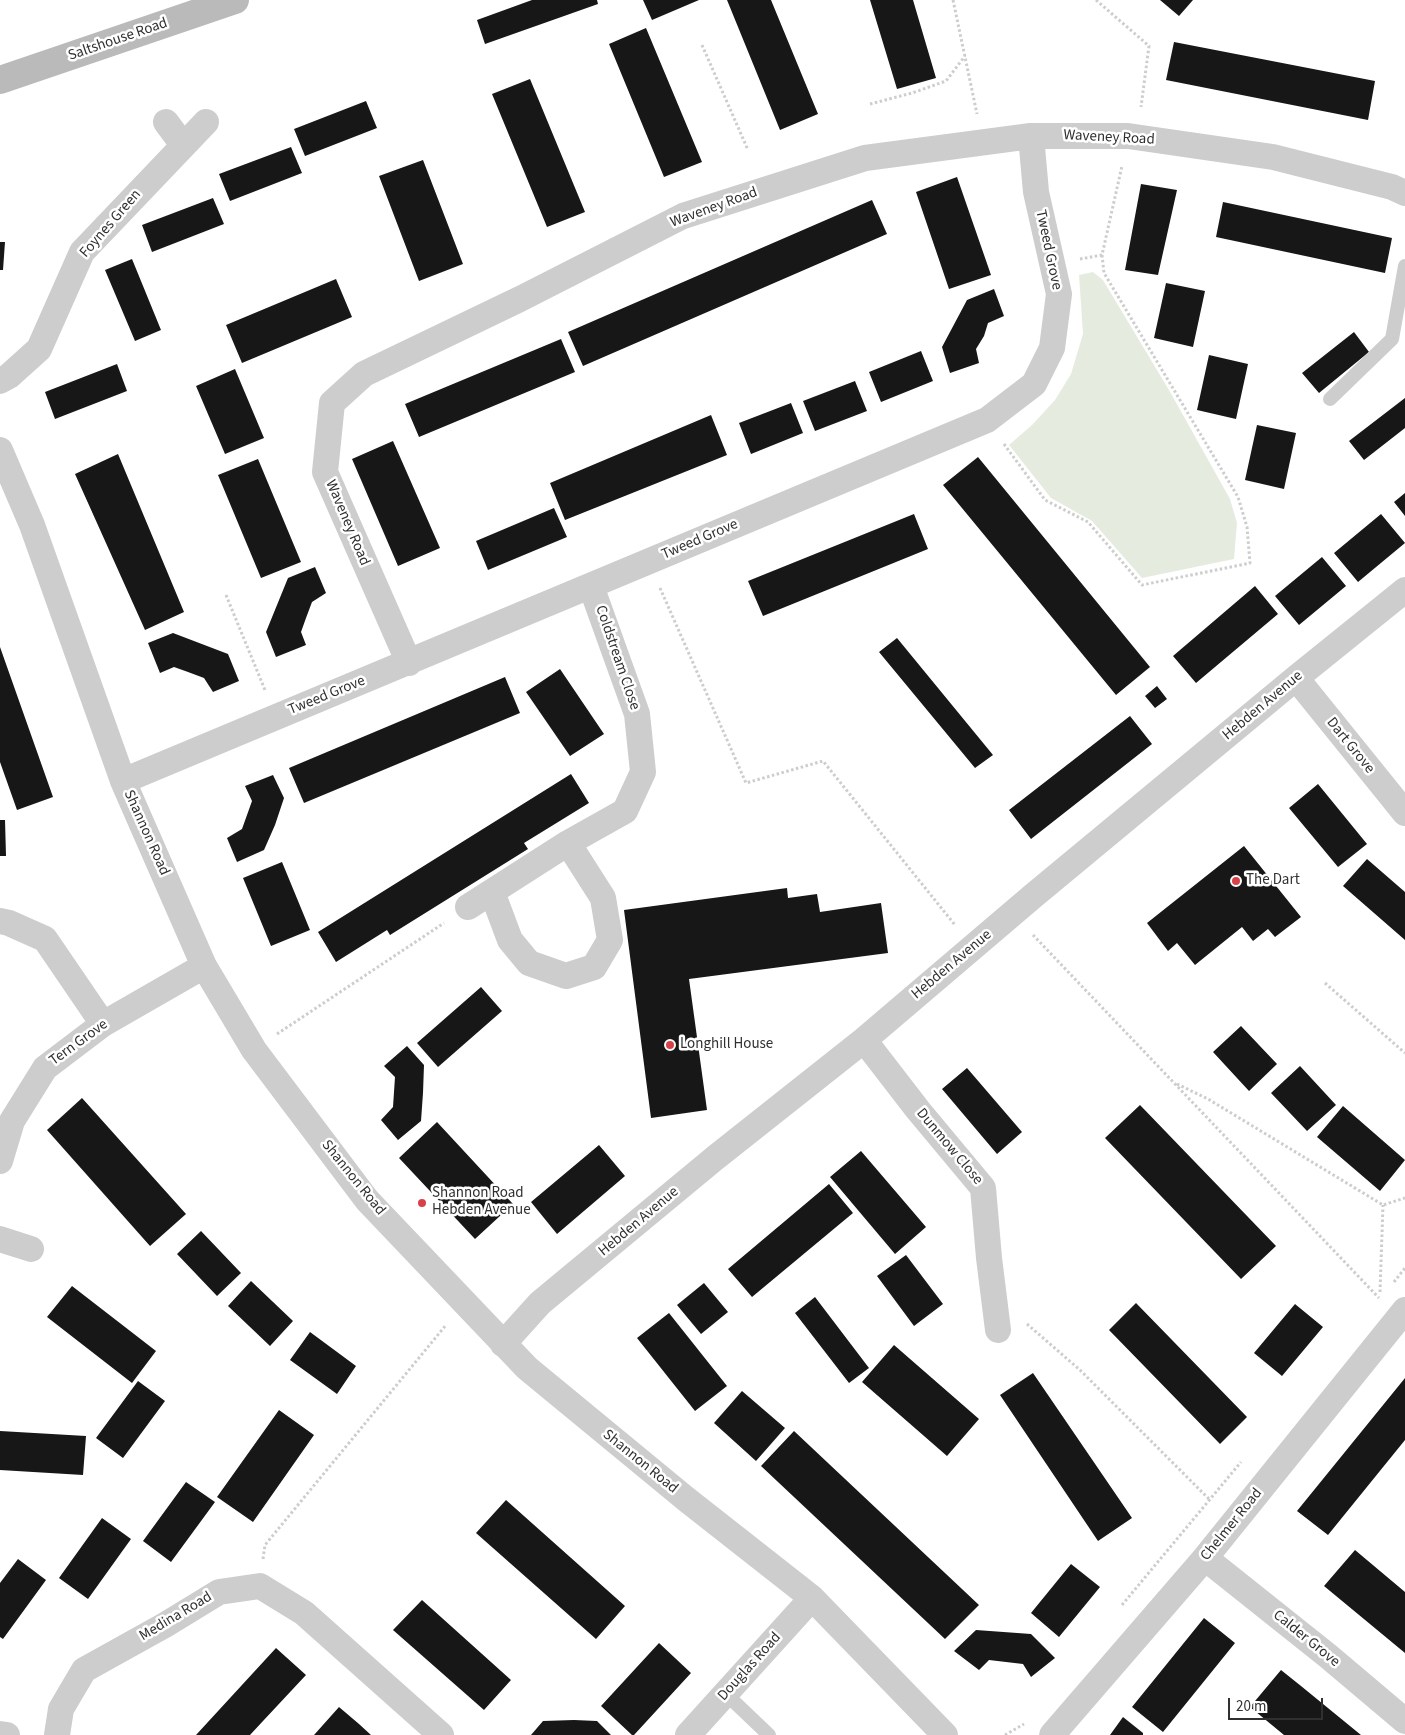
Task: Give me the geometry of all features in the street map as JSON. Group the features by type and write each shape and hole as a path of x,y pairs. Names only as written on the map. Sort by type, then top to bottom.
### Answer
{"main road":[{"name":"Saltshouse Road","path":"0,80 188,7 235,0"}],"street":[{"path":"166,122 183,145"},
{"name":"Foynes Green","path":"0,381 9,376 39,350 82,252 206,122"},
{"name":"Waveney Road","path":"408,663 326,472 332,403 364,374 684,216 865,158 1031,136 1128,136 1273,157 1392,187 1405,193"},
{"name":"Tweed Grove","path":"123,781 988,420 1034,384 1052,348 1059,294 1036,192 1031,136"},
{"name":"Shannon Road","path":"0,450 32,525 123,781 204,966 254,1050 367,1200 527,1368 671,1487 812,1598 945,1735"},
{"name":"Coldstream Close","path":"468,907 568,843 625,811 643,772 637,714 591,586"},
{"name":"Hebden Avenue","path":"503,1344 540,1303 714,1158 864,1040 1296,678 1405,590"},
{"name":"Dart Grove","path":"1296,678 1405,814"},
{"path":"492,892 510,940 529,963 566,976 594,967 610,940 603,898 568,843"},
{"path":"0,921 45,939 103,1024"},
{"name":"Tern Grove","path":"0,1162 12,1121 45,1068 103,1024 204,966"},
{"name":"Dunmow Close","path":"864,1040 918,1110 983,1188 998,1330"},
{"path":"0,1239 30,1249"},
{"name":"Chelmer Road","path":"1052,1735 1205,1558 1405,1310"},
{"name":"Calder Grove","path":"1205,1558 1405,1721"},
{"path":"260,1586 304,1613 441,1735"},
{"name":"Medina Road","path":"57,1735 61,1709 84,1670 165,1625 219,1592 260,1586"},
{"name":"Douglas Road","path":"688,1735 812,1598"},
{"path":"0,1734 7,1735"}],"lane":[{"path":"1330,400 1392,339 1405,266"},
{"path":"726,1694 769,1735"}],"path":[{"path":"953,0 982,142"},
{"path":"1096,0 1149,46 1140,112"},
{"path":"702,45 748,150"},
{"path":"870,104 912,93 946,81 965,56"},
{"path":"988,420 1044,500 1088,522 1142,585 1250,563 1247,527 1238,497 1104,273 1102,255 1128,136"},
{"path":"1052,264 1102,255"},
{"path":"649,562 746,783 823,761 973,947"},
{"path":"226,595 267,695"},
{"path":"254,1050 468,907"},
{"path":"1013,914 1380,1299 1383,1205"},
{"path":"1325,983 1405,1052"},
{"path":"1174,1083 1208,1099 1383,1205 1405,1198"},
{"path":"260,1586 265,1545 464,1304"},
{"path":"995,1304 1005,1306 1080,1370 1233,1523"},
{"path":"1116,1612 1247,1455"},
{"path":"1005,1735 1023,1724 1030,1717"}],"shaded area":[{"path":"1093,272 1103,280 1169,390 1230,499 1237,523 1234,559 1142,578 1092,521 1051,498 1009,445 1032,425 1055,400 1071,374 1083,334 1079,275"}],"building":[{"path":"532,0 597,0 598,4 485,44 477,20"},
{"path":"643,0 699,0 652,20"},
{"path":"727,0 771,0 818,114 780,130"},
{"path":"870,0 913,0 936,78 897,89"},
{"path":"1160,0 1193,0 1179,16"},
{"path":"646,28 702,162 664,177 609,44"},
{"path":"1174,42 1375,81 1368,120 1166,80"},
{"path":"530,79 585,212 547,227 492,94"},
{"path":"366,101 377,128 305,156 294,129"},
{"path":"291,147 302,173 230,201 219,174"},
{"path":"423,160 463,264 419,281 379,176"},
{"path":"957,177 991,275 949,289 916,192"},
{"path":"1141,184 1177,190 1158,275 1125,270"},
{"path":"213,198 224,224 152,252 142,225"},
{"path":"872,200 887,234 583,366 568,332"},
{"path":"1223,202 1392,238 1385,273 1216,237"},
{"path":"0,242 5,242 3,270 0,270"},
{"path":"132,259 161,330 135,341 105,270"},
{"path":"336,279 352,317 242,363 226,325"},
{"path":"1166,283 1205,291 1193,347 1154,338"},
{"path":"994,289 1004,316 988,323 984,336 976,349 979,363 950,373 942,347 967,300"},
{"path":"1354,332 1369,352 1319,393 1302,373"},
{"path":"561,339 575,372 419,437 405,404"},
{"path":"921,351 933,381 881,402 869,372"},
{"path":"1209,355 1248,364 1236,419 1197,410"},
{"path":"117,364 127,391 55,419 45,392"},
{"path":"235,369 264,438 225,454 196,386"},
{"path":"855,381 867,411 815,431 803,401"},
{"path":"1405,398 1405,428 1364,460 1349,441"},
{"path":"791,403 803,433 751,454 739,423"},
{"path":"711,415 727,455 565,520 550,483"},
{"path":"1257,425 1296,433 1284,489 1245,480"},
{"path":"393,441 440,548 398,566 352,459"},
{"path":"118,454 184,612 145,630 75,474"},
{"path":"978,457 1150,667 1116,695 943,485"},
{"path":"258,459 301,562 261,578 218,475"},
{"path":"1405,493 1405,516 1394,502"},
{"path":"554,508 567,537 488,570 476,541"},
{"path":"914,514 928,549 763,616 748,581"},
{"path":"1381,514 1405,543 1358,582 1334,553"},
{"path":"1322,557 1346,586 1299,625 1275,596"},
{"path":"315,567 326,593 312,602 301,632 306,645 276,657 266,632 288,578"},
{"path":"1255,586 1278,614 1196,683 1173,656"},
{"path":"173,633 228,654 239,681 213,692 204,678 188,672 174,667 160,673 148,643"},
{"path":"897,638 993,755 975,768 879,652"},
{"path":"0,647 53,797 17,810 0,762"},
{"path":"560,669 604,734 570,756 526,692"},
{"path":"505,677 520,713 304,803 289,768"},
{"path":"1157,686 1167,699 1155,708 1145,696"},
{"path":"1130,716 1152,744 1031,839 1009,810"},
{"path":"571,774 589,803 524,843 528,849 390,935 387,930 336,962 318,932"},
{"path":"273,775 284,798 275,825 264,850 237,862 227,838 242,829 252,801 245,786"},
{"path":"1318,784 1367,844 1338,867 1289,808"},
{"path":"0,820 5,820 6,856 0,856"},
{"name":"The Dart","path":"1244,846 1301,917 1275,937 1268,929 1253,941 1242,927 1195,965 1177,943 1168,951 1147,923"},
{"path":"1367,859 1405,892 1405,940 1343,886"},
{"path":"282,862 310,930 271,946 243,878"},
{"name":"Longhill House","path":"787,888 788,898 817,894 820,912 881,903 888,953 689,979 707,1110 651,1118 624,910"},
{"path":"481,987 502,1011 438,1067 417,1043"},
{"path":"1241,1026 1277,1064 1249,1091 1213,1052"},
{"path":"407,1046 424,1065 421,1121 398,1140 381,1120 393,1107 395,1077 384,1066"},
{"path":"1300,1066 1336,1105 1307,1131 1271,1093"},
{"path":"967,1068 1022,1132 997,1154 942,1089"},
{"path":"82,1098 186,1214 150,1246 47,1130"},
{"path":"1140,1105 1276,1246 1241,1279 1105,1138"},
{"path":"1343,1106 1405,1160 1380,1191 1317,1137"},
{"path":"437,1122 513,1204 475,1239 399,1158"},
{"path":"599,1145 625,1176 557,1234 531,1202"},
{"path":"861,1151 926,1227 895,1254 830,1177"},
{"path":"829,1184 853,1213 752,1297 728,1269"},
{"path":"201,1231 241,1273 217,1296 177,1254"},
{"path":"906,1255 943,1304 914,1326 877,1276"},
{"path":"251,1281 293,1321 270,1346 228,1306"},
{"path":"704,1283 728,1312 701,1334 677,1305"},
{"path":"72,1286 156,1351 132,1383 47,1317"},
{"path":"815,1297 869,1368 849,1383 795,1313"},
{"path":"1136,1303 1247,1417 1220,1444 1109,1330"},
{"path":"1295,1304 1323,1327 1282,1376 1254,1353"},
{"path":"669,1313 727,1386 695,1411 637,1338"},
{"path":"310,1332 356,1366 337,1394 290,1360"},
{"path":"894,1345 979,1419 947,1456 862,1382"},
{"path":"1033,1373 1132,1518 1098,1541 1000,1395"},
{"path":"1405,1378 1405,1440 1328,1535 1297,1511"},
{"path":"138,1381 165,1401 123,1458 96,1438"},
{"path":"742,1391 785,1428 756,1461 714,1423"},
{"path":"279,1410 314,1435 253,1522 217,1497"},
{"path":"0,1431 86,1436 83,1475 0,1470"},
{"path":"794,1431 979,1605 945,1639 761,1466"},
{"path":"186,1482 215,1502 171,1562 143,1541"},
{"path":"506,1500 625,1606 596,1639 476,1533"},
{"path":"102,1518 131,1539 88,1599 59,1578"},
{"path":"1355,1550 1405,1592 1405,1653 1324,1586"},
{"path":"18,1559 46,1580 3,1639 0,1637 0,1583"},
{"path":"1071,1564 1100,1587 1059,1637 1031,1613"},
{"path":"422,1600 511,1680 484,1710 393,1630"},
{"path":"1204,1618 1235,1643 1163,1732 1132,1707"},
{"path":"976,1630 1031,1634 1055,1658 1031,1677 1023,1664 989,1660 979,1670 954,1651"},
{"path":"659,1643 691,1673 632,1735 601,1706"},
{"path":"276,1648 306,1675 250,1735 196,1735"},
{"path":"1281,1670 1361,1735 1284,1735 1250,1707"},
{"path":"339,1707 359,1724 371,1735 314,1735"},
{"path":"1123,1717 1143,1733 1143,1735 1110,1735"},
{"path":"543,1721 597,1721 611,1735 531,1735"}],"place":[{"name":"The Dart","path":"1236,881"},
{"name":"Longhill House","path":"670,1045"},
{"name":"Shannon Road Hebden Avenue","path":"422,1203"}]}
